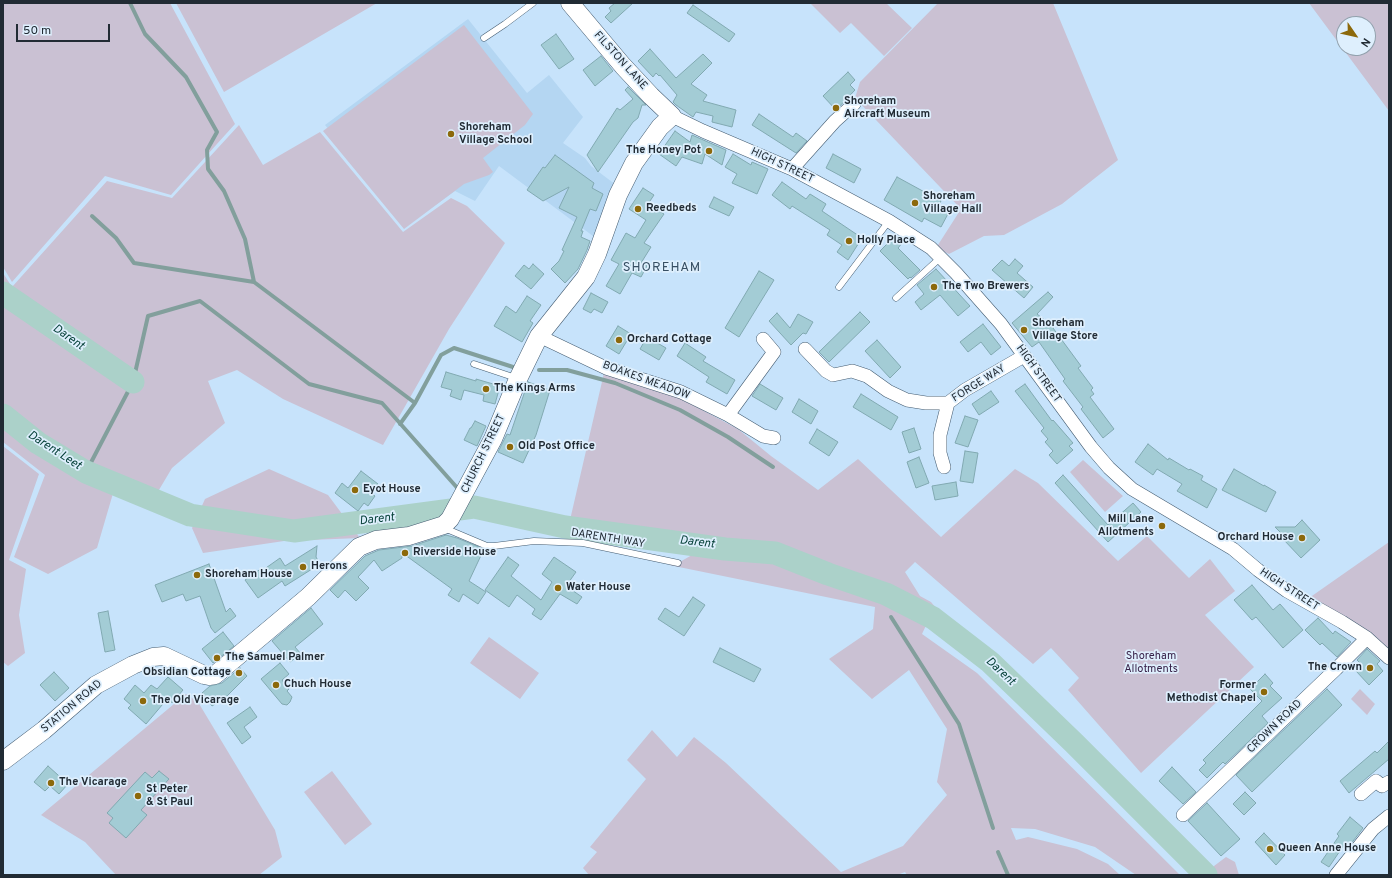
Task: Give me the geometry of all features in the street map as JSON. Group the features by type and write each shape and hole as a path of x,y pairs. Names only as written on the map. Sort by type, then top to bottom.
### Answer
{"street":[{"name":"FILSTON LANE","path":"577,6 623,66 672,116"},
{"path":"792,169 835,121 854,104"},
{"name":"HIGH STREET","path":"672,116 792,169 889,221 931,248 956,273 1001,324 1091,447 1109,468 1132,489 1233,549 1258,570 1287,591 1367,638 1389,658"},
{"name":"CHURCH STREET","path":"447,522 472,481 493,439 518,378 539,336 586,277 597,254 618,196 634,163 660,127 672,116"},
{"name":"BOAKES MEADOW","path":"539,336 606,368 680,392 728,415 763,436 774,438"},
{"path":"728,415 774,352 764,339"},
{"path":"805,350 826,371 833,375 852,371 867,376 888,391 907,400 926,403 948,403"},
{"name":"FORGE WAY","path":"944,467 940,453 940,435 948,403 965,390 1024,356"},
{"name":"STATION ROAD","path":"5,755 44,730 96,685 128,667 158,656 168,657 209,676 220,672 308,597 359,547 376,540 409,536 447,522"},
{"name":"CROWN ROAD","path":"1183,815 1367,638"},
{"path":"1361,794 1376,781 1387,788"},
{"path":"1336,875 1372,829 1389,816"}],"lane":[{"path":"484,38 533,3"},
{"path":"839,287 889,221"},
{"path":"896,298 940,258"},
{"path":"474,364 518,378"},
{"name":"DARENTH WAY","path":"447,522 449,530 487,546 534,541 583,543 678,563"}],"shaded area":[{"name":"Shoreham Village School","path":"468,19 527,93 549,75 583,117 563,143 585,158 591,166 616,185 608,194 597,239 499,166 475,201 455,191 408,225 325,125"}],"green space":[{"path":"3,3 170,3 235,124 171,195 105,176 12,282 3,267"},
{"path":"176,3 377,3 224,92"},
{"path":"810,3 886,3 912,28 884,56 851,23 840,33"},
{"path":"938,3 1053,3 1118,160 1062,204 1004,235 984,236 949,254 936,248 961,209 855,98 860,82"},
{"path":"1309,3 1389,3 1389,111 1348,56 1376,56 1376,16 1336,16 1336,39"},
{"name":"Shoreham Village School","path":"464,25 533,114 525,125 483,158 493,172 489,175 464,184 404,229 323,131"},
{"path":"239,125 263,165 320,132 403,232 451,198 467,206 505,243 449,329 383,445 283,399 237,370 208,381 225,423 172,468 150,505 114,490 97,548 48,574 14,557 45,475 3,442 3,273 12,287 107,181 172,198"},
{"name":"Shoreham Allotments","path":"604,373 678,397 738,429 771,456 818,490 858,459 941,537 1015,469 1038,483 1118,561 1147,536 1189,578 1210,559 1235,591 1205,615 1254,667 1141,773 1068,690 1079,678 1051,648 1033,664 915,562 905,572 920,596 931,602 936,608 922,634 977,673 1180,875 1136,875 1095,847 1035,829 1011,828 1016,840 1028,837 1077,849 1108,864 1120,875 907,875 905,872 897,875 589,875 583,868 597,852 590,847 646,779 627,760 652,730 677,757 694,737 726,763 841,872 903,846 947,795 937,782 947,729 909,670 872,699 829,659 873,629 875,607 669,565 678,563 699,551 776,559 864,592 879,601 888,588 833,570 776,547 726,542 570,520"},
{"path":"3,446 39,474 9,560 26,569 19,615 25,653 8,666 3,662"},
{"path":"1083,460 1123,496 1105,512 1070,472"},
{"path":"269,469 328,495 360,538 284,541 203,553 192,528 205,499"},
{"path":"1389,542 1389,649 1309,598"},
{"path":"489,637 539,673 520,699 470,663"},
{"path":"1360,689 1375,704 1367,715 1351,699"},
{"path":"186,694 198,702 275,830 282,857 259,875 116,875 85,842 41,815"},
{"path":"332,771 372,824 345,845 304,792"},
{"path":"1226,857 1235,862 1239,875 1207,875 1214,866"}],"building":[{"path":"615,3 633,3 611,23 605,17 611,11 609,8"},
{"path":"693,5 735,34 729,42 687,13"},
{"path":"556,34 574,59 559,69 541,45"},
{"path":"650,49 676,78 703,54 712,63 691,84 707,95 703,101 736,110 732,127 712,122 713,116 696,112 693,117 676,105 673,102 677,95 660,75 659,76 656,73 653,77 638,61"},
{"path":"601,56 613,71 595,86 583,70"},
{"path":"848,72 855,80 850,85 855,90 836,110 823,96"},
{"path":"628,87 646,105 642,105 638,118 633,122 598,172 587,155 617,108 620,110 633,99 625,90"},
{"path":"759,114 793,137 796,133 807,141 796,153 752,125"},
{"path":"675,131 690,142 692,135 726,150 722,165 705,154 702,164 682,157 676,166 659,154"},
{"path":"733,154 751,165 752,162 768,169 757,194 732,183 737,174 725,167"},
{"path":"833,154 861,169 854,183 826,168"},
{"path":"555,155 594,183 592,188 603,194 596,211 590,209 581,231 583,231 581,237 590,241 587,250 578,269 565,283 551,269 559,261 564,251 562,250 577,217 559,208 569,187 543,201 527,190 543,167 545,168"},
{"name":"Shoreham Village Hall","path":"897,177 941,201 938,206 949,212 941,227 924,218 922,222 884,200"},
{"path":"782,182 806,199 810,194 826,204 822,211 862,238 848,260 837,252 842,245 827,235 830,230 792,206 790,209 772,195"},
{"path":"643,188 654,195 648,204 664,214 644,243 651,247 641,263 647,266 641,277 632,273 620,294 606,286 619,264 611,260 626,233 635,238 646,220 629,209"},
{"path":"714,197 734,207 729,216 709,207"},
{"path":"895,236 903,242 898,248 920,270 911,278 910,277 908,279 880,251"},
{"path":"1015,259 1023,266 1017,273 1033,287 1024,298 992,270 1002,260 1009,266"},
{"path":"533,264 544,274 531,289 515,276 524,265 529,269"},
{"path":"936,269 970,306 958,316 940,295 921,310 915,302 924,294 917,285"},
{"path":"759,271 774,280 739,337 725,328"},
{"path":"1048,292 1053,297 1037,314 1054,327 1053,328 1081,366 1078,368 1093,388 1091,390 1094,394 1090,397 1114,429 1103,438 1081,409 1083,407 1063,381 1065,379 1039,342 1032,347 1012,323"},
{"path":"591,293 608,302 602,313 594,309 591,313 583,309"},
{"path":"527,296 541,305 530,321 533,323 522,342 494,326 506,306 516,313"},
{"path":"860,312 870,322 829,362 819,352"},
{"path":"777,313 790,328 798,314 813,322 806,334 803,333 791,345 769,321"},
{"path":"983,324 1001,347 991,355 981,342 968,352 960,342"},
{"name":"Orchard Cottage","path":"618,326 631,334 619,354 606,346"},
{"path":"647,337 666,348 659,360 640,349"},
{"path":"877,340 901,367 890,378 865,351"},
{"path":"685,343 706,357 703,361 735,380 727,394 706,382 709,377 677,356"},
{"path":"446,372 500,386 495,404 483,401 484,395 464,390 461,400 450,396 452,390 441,387"},
{"path":"528,382 550,390 536,435 523,463 498,452 507,434 510,435"},
{"path":"760,384 783,398 776,410 752,396"},
{"path":"1025,384 1052,421 1053,420 1073,443 1069,446 1073,450 1057,464 1049,455 1053,451 1045,442 1048,439 1041,431 1044,428 1015,391"},
{"path":"991,391 999,402 979,415 972,404"},
{"path":"861,394 898,417 891,430 853,407"},
{"path":"799,399 818,411 811,424 792,412"},
{"path":"965,416 978,420 968,447 955,443"},
{"path":"475,421 486,426 477,446 464,440"},
{"path":"914,428 921,449 909,453 902,432"},
{"path":"817,429 838,442 829,456 809,443"},
{"path":"1148,444 1168,460 1169,458 1189,470 1190,469 1203,476 1201,480 1217,489 1207,508 1177,491 1182,484 1157,469 1153,475 1135,462"},
{"path":"965,451 978,453 973,483 960,481"},
{"path":"919,457 929,483 916,488 907,462"},
{"path":"1234,469 1276,492 1266,512 1222,490"},
{"name":"Eyot House","path":"361,471 378,484 371,493 375,496 368,506 364,503 358,511 335,493 342,483 348,488"},
{"path":"1063,475 1108,525 1133,503 1141,512 1108,542 1055,483"},
{"path":"956,482 958,496 935,500 932,486"},
{"name":"Orchard House","path":"1302,520 1320,540 1301,558 1283,539 1285,537 1275,527 1295,527"},
{"path":"446,535 484,549 469,581 486,592 478,604 463,594 459,602 448,595 452,589 401,552 402,558 382,571 374,560 358,577 369,588 356,601 345,590 338,598 330,590 365,556 379,550 412,546"},
{"path":"317,546 316,557 320,564 285,586 282,581 258,598 245,580 280,558 285,566"},
{"name":"Water House","path":"508,557 519,565 511,576 541,600 552,582 542,574 554,557 576,572 566,586 582,597 577,604 560,594 541,620 532,614 535,609 517,595 509,607 485,590"},
{"name":"Shoreham House","path":"209,564 226,612 230,608 236,616 215,633 211,628 200,596 186,601 183,594 162,602 155,585"},
{"path":"1252,585 1273,610 1280,604 1303,630 1283,648 1256,617 1252,620 1234,600"},
{"path":"693,597 705,605 684,636 658,619 665,608 679,617"},
{"path":"311,608 323,624 295,647 301,654 290,662 272,641"},
{"path":"108,611 115,650 105,652 98,613"},
{"path":"1318,618 1333,634 1335,631 1351,642 1337,657 1322,643 1320,645 1305,630"},
{"name":"The Samuel Palmer","path":"223,632 234,646 213,663 202,649"},
{"path":"720,648 761,669 754,682 713,662"},
{"name":"The Crown","path":"1367,649 1380,661 1377,664 1383,671 1369,685 1356,671 1362,665 1357,660"},
{"name":"Chuch House","path":"280,663 289,674 282,680 289,689 287,691 292,697 287,705 282,704 261,679"},
{"path":"240,668 247,676 227,696 212,706 202,693 210,686 222,683"},
{"path":"54,672 69,688 55,701 40,685"},
{"path":"1265,674 1273,683 1270,686 1282,698 1262,716 1268,723 1225,764 1223,762 1207,778 1199,770 1206,763 1203,760 1262,701 1250,689"},
{"name":"The Old Vicarage","path":"168,677 183,690 172,703 168,698 146,724 128,708 131,705 124,699 135,685 144,693 151,685 157,689"},
{"path":"1327,689 1342,705 1252,792 1236,775"},
{"path":"250,707 257,717 244,727 251,737 242,744 227,723"},
{"path":"1389,741 1389,759 1349,793 1340,781 1375,751 1377,753"},
{"name":"The Vicarage","path":"48,766 68,784 59,794 50,786 45,791 34,782"},
{"path":"1172,767 1196,792 1183,804 1159,781"},
{"name":"St Peter & St Paul","path":"159,771 169,779 141,810 147,815 126,838 109,823 113,818 107,813 145,772 152,778"},
{"path":"1245,792 1256,803 1244,815 1233,804"},
{"path":"1207,803 1240,839 1221,856 1188,821"},
{"path":"1350,817 1363,828 1350,845 1346,842 1329,867 1321,862 1339,836 1337,834"},
{"name":"Queen Anne House","path":"1264,833 1285,855 1276,865 1255,842"}],"waterway":[{"path":"130,3 145,34 186,77 217,132 207,150 208,169 224,191 245,239 254,282"},
{"path":"92,216 116,238 134,263 254,282 415,403"},
{"name":"Darent","path":"3,293 133,382"},
{"path":"86,472 133,382 148,316 200,301 309,384 382,403 460,491"},
{"path":"400,424 415,403 441,355 454,348 513,367"},
{"path":"539,370 567,370 615,383 680,410 728,437 773,467"},
{"name":"Darent","path":"3,415 38,443 86,472 190,515 294,531 474,507 565,527 725,549 775,553 828,574 886,594 933,618 990,662 1074,743 1206,875"},
{"path":"467,499 474,507"},
{"path":"891,617 959,724 993,828"},
{"path":"998,852 1008,875"}],"place":[{"name":"Shoreham Aircraft Museum","path":"836,108"},
{"name":"Shoreham Village School","path":"451,134"},
{"name":"The Honey Pot","path":"709,151"},
{"name":"Shoreham Village Hall","path":"915,203"},
{"name":"Reedbeds","path":"638,209"},
{"name":"Holly Place","path":"849,241"},
{"name":"The Two Brewers","path":"934,287"},
{"name":"Shoreham Village Store","path":"1024,330"},
{"name":"Orchard Cottage","path":"619,340"},
{"name":"The Kings Arms","path":"486,389"},
{"name":"Old Post Office","path":"510,447"},
{"name":"Eyot House","path":"355,490"},
{"name":"Mill Lane Allotments","path":"1162,526"},
{"name":"Orchard House","path":"1302,538"},
{"name":"Riverside House","path":"405,553"},
{"name":"Herons","path":"303,567"},
{"name":"Shoreham House","path":"197,575"},
{"name":"Water House","path":"558,588"},
{"name":"The Samuel Palmer","path":"217,658"},
{"name":"The Crown","path":"1370,668"},
{"name":"Obsidian Cottage","path":"239,673"},
{"name":"Chuch House","path":"276,685"},
{"name":"Former Methodist Chapel","path":"1264,692"},
{"name":"The Old Vicarage","path":"143,701"},
{"name":"The Vicarage","path":"51,783"},
{"name":"St Peter & St Paul","path":"138,796"},
{"name":"Queen Anne House","path":"1270,849"}],"district":[{"name":"SHOREHAM","path":"662,268"}],"water label":[{"name":"Darent Leet","path":"54,451"}]}
